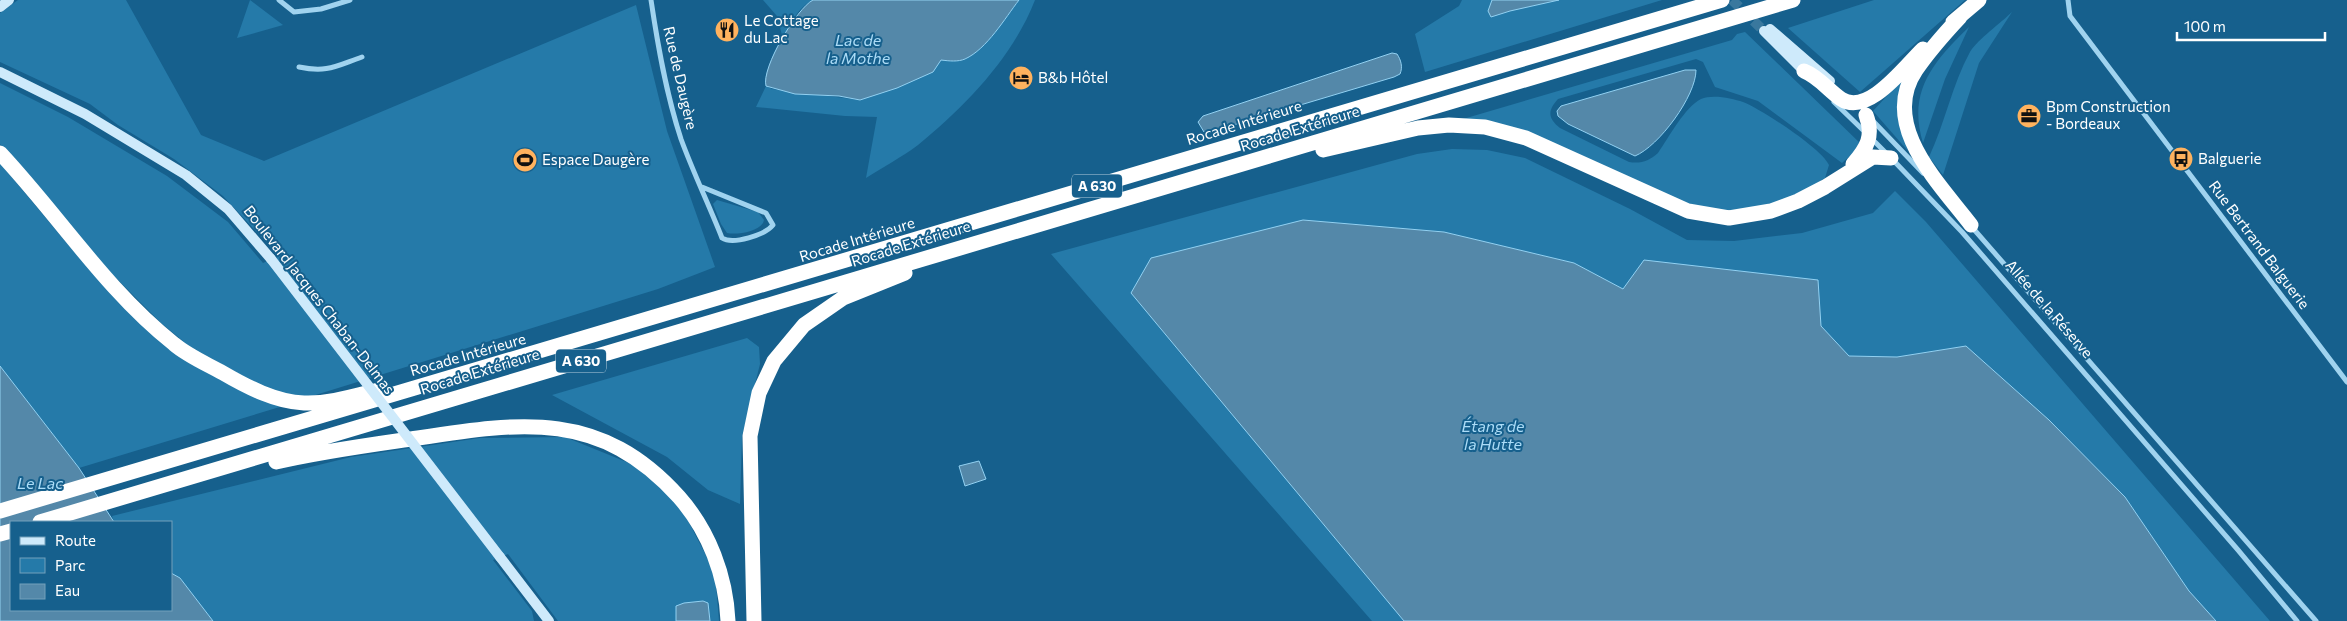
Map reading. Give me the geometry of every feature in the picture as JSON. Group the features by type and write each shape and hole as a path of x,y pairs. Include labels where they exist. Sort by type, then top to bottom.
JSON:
{"highway":[{"path":"1687,10 1698,0"},
{"name":"Rocade Intérieure","path":"0,511 1722,0"},
{"name":"Rocade Extérieure","path":"43,521 160,488 1001,235 1793,0"},
{"path":"1804,71 1813,75 1841,98 1855,104 1874,97 1941,32 1979,0"},
{"path":"1960,16 1915,71 1905,100 1905,115 1908,132 1919,156 1971,225"},
{"path":"1845,173 1866,150 1870,136 1866,115"},
{"path":"1169,186 1418,128 1449,125 1485,127 1526,138 1688,211 1728,218 1771,211 1798,201 1825,187 1872,157 1891,158"},
{"path":"0,153 73,241 118,291 154,327 176,346 237,381 277,398 302,403 324,403 506,362"},
{"path":"754,621 750,436 759,393 774,361 804,325 836,302 1001,235"},
{"path":"160,488 320,452 470,430 540,426 574,431 614,446 641,461 665,482 684,503 698,523 714,553 725,592 728,621"}],"main road":[{"name":"Allée de la Réserve","path":"1804,71 1767,30 1866,115"},
{"name":"Boulevard Jacques Chaban-Delmas","path":"0,72 85,114 186,175 228,209 271,259 549,621"}],"street":[{"path":"279,0 294,12 321,9 350,0"},
{"name":"Rue de Daugère","path":"651,0 660,58 682,140 722,238 726,241 762,234 773,225 766,212 702,187"},
{"name":"Rue Bertrand Balguerie","path":"2068,0 2070,16 2347,382"},
{"path":"299,67 317,71 327,70 362,57"},
{"name":"Allée de la Réserve","path":"1804,71 1870,136 1975,247 2219,527 2298,621"},
{"name":"Allée de la Réserve","path":"1866,115 1971,225 2316,621"}],"green space":[{"path":"18,0 126,0 201,135 264,161 636,5 667,131 715,267 658,289 309,397 280,393 257,384 189,346 161,323 108,270 0,144 0,83 68,117 167,176 228,222 263,263 279,256 223,196 174,159 118,125 90,104 0,62 0,13"},
{"path":"250,0 283,25 237,38"},
{"path":"763,0 813,0 799,11 783,39 777,16"},
{"path":"1019,0 1035,0 1026,21 1014,41 986,80 953,114 918,145 866,178 877,117 845,116 756,107 766,86 772,89 860,100 941,60 957,61 966,59 987,40"},
{"path":"1462,0 1662,0 1425,72 1415,34 1459,6"},
{"path":"1874,0 1965,0 1860,92 1788,28"},
{"path":"2012,12 1979,63 1943,175 1929,157 1964,65 1970,52 1978,42"},
{"path":"1969,27 1945,79 1923,143 1919,124 1921,92 1935,65"},
{"path":"1745,32 1862,145 1842,163 1758,101 1715,87 1703,62 1696,59 1558,99 1552,107 1550,114 1553,121 1560,128 1629,162 1637,163 1648,160 1658,153 1683,115 1701,99 1716,97 1743,102 1803,139 1829,165 1825,178 1798,194 1769,206 1750,211 1710,212 1463,119 1732,40 1737,34"},
{"path":"1907,74 1901,125 1908,151 1873,111"},
{"path":"1452,149 1487,150 1525,158 1630,209 1687,240 1734,241 1802,233 1873,213 1895,191 1926,222 2270,621 2216,621 2189,591 2125,497 2049,420 1966,346 1897,357 1849,356 1821,326 1623,289 1574,263 1444,232 1303,220 1131,293 1404,621 1372,621 1051,254 1417,154"},
{"path":"0,163 65,241 119,300 283,406 79,468 0,366"},
{"path":"717,200 758,212 764,220 763,223 756,229 746,232 727,233 713,204"},
{"path":"747,338 759,347 760,364 742,436 740,504 708,490 667,457 552,395"},
{"path":"565,437 634,465 680,505 715,573 719,621 558,621 508,554 493,560 532,611 534,621 213,621 180,578 172,574 172,521 114,521 112,516 351,457 480,438"}],"water":[{"name":"Lac de la Mothe","path":"813,0 1019,0 988,41 973,54 959,61 941,60 933,72 897,88 860,100 839,96 795,94 766,86 766,77 774,53 798,14"},
{"path":"1492,0 1559,0 1491,17 1488,11"},
{"path":"1392,53 1397,54 1401,66 1400,74 1394,77 1210,132 1204,132 1198,122 1203,116"},
{"path":"1685,70 1696,70 1690,93 1683,106 1655,142 1635,156 1568,124 1558,116 1557,111 1561,106"},
{"name":"Étang de la Hutte","path":"1303,220 1444,232 1574,263 1623,289 1644,260 1818,280 1821,326 1849,356 1897,357 1966,346 2049,420 2125,497 2189,591 2216,621 1404,621 1131,293 1151,258"},
{"name":"Le Lac","path":"0,366 79,468 113,521 10,521 10,611 172,611 172,574 180,578 213,621 0,621"},
{"path":"979,461 986,479 965,486 959,466"},
{"path":"703,601 708,603 710,621 676,621 676,606"}],"tunnel":[{"path":"1732,0 1764,31"}],"place":[{"name":"Le Cottage du Lac","path":"727,30"},
{"name":"B&b Hôtel","path":"1021,78"},
{"name":"Bpm Construction - Bordeaux","path":"2029,116"},
{"name":"Balguerie","path":"2181,159"},
{"name":"Espace Daugère","path":"525,160"}]}
